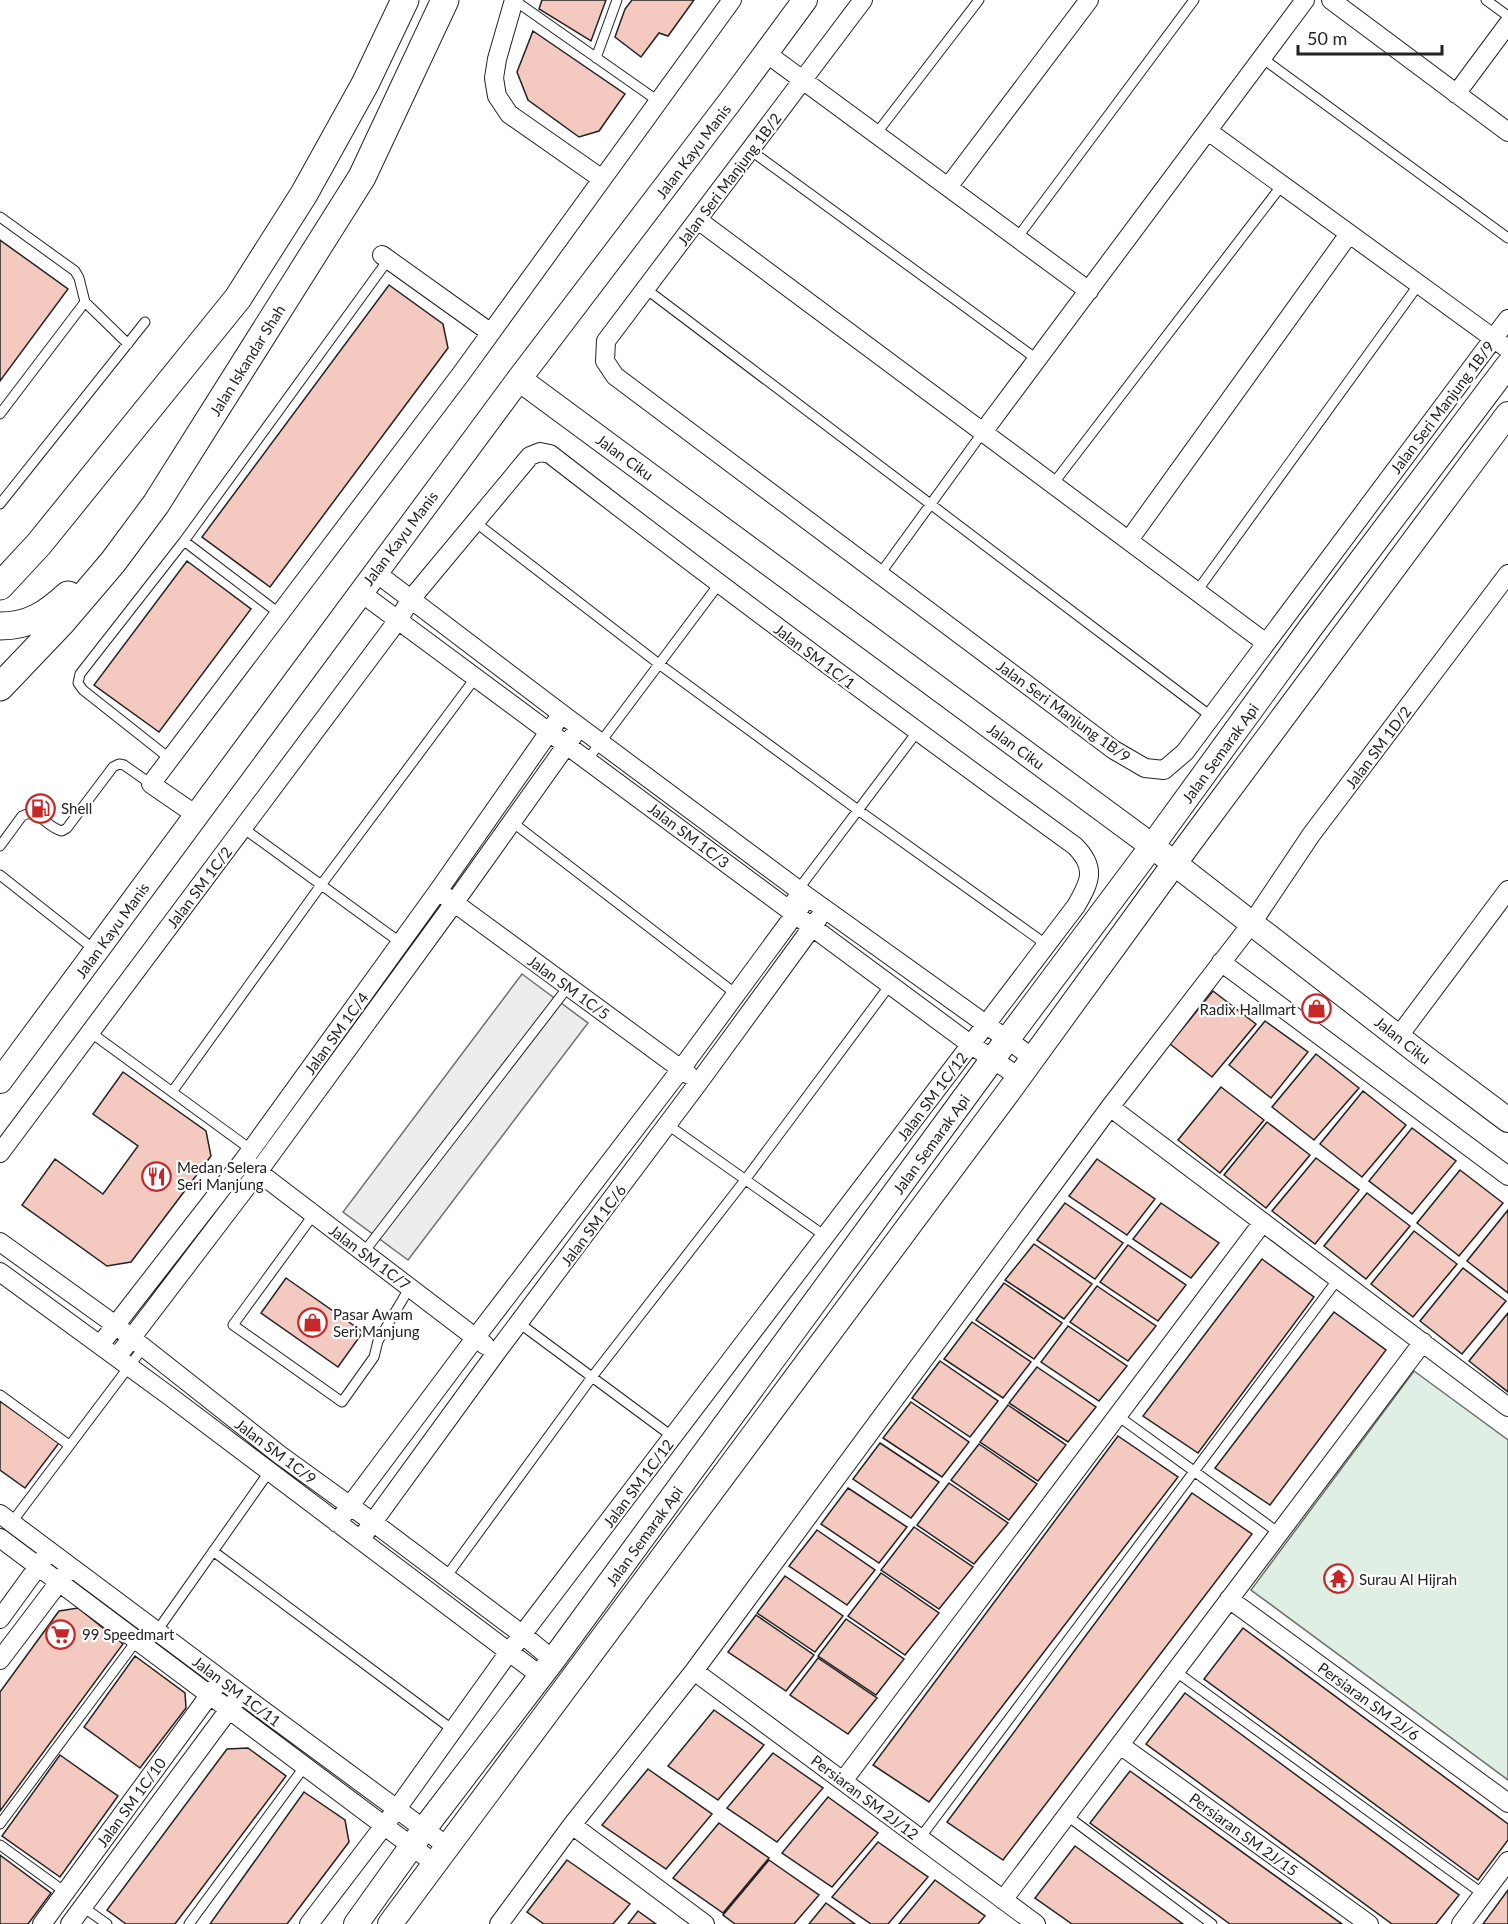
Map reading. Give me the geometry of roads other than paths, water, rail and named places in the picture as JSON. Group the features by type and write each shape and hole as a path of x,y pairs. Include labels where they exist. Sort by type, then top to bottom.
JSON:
{"main road":[{"path":"0,586 39,544 238,298 304,194 365,84 405,0"},
{"name":"Jalan Iskandar Shah","path":"0,687 98,580 156,504 362,177 445,0"},
{"path":"0,626 41,618 54,608 79,586 156,504"}],"street":[{"path":"514,0 497,59 494,78 497,96 509,114 602,179"},
{"path":"196,815 151,784 491,333 732,0"},
{"name":"Jalan Kayu Manis","path":"0,1080 360,592 805,0"},
{"name":"Jalan Seri Manjung 1B/2","path":"604,361 606,341 863,0"},
{"path":"948,187 1089,0"},
{"path":"984,432 1305,0"},
{"path":"1331,0 1508,132"},
{"path":"1456,94 1508,24"},
{"path":"766,53 1089,291"},
{"path":"1208,131 1501,344"},
{"path":"698,220 1266,643"},
{"path":"1129,540 1349,234"},
{"path":"385,257 491,333"},
{"name":"Jalan Seri Manjung 1B/9","path":"604,361 615,376 1114,750 1145,768 1164,770 1185,752 1266,643 1501,344 1508,319"},
{"name":"Jalan Semarak Api","path":"356,1924 547,1668 1311,627 1508,365"},
{"name":"Jalan Ciku","path":"519,379 1152,846 1508,1120"},
{"name":"Jalan Semarak Api","path":"390,1924 1508,414"},
{"name":"Jalan SM 1C/1","path":"398,620 411,599 530,456 540,452 550,454 718,584 1075,846 1085,856 1089,871 1088,885 1076,906 985,1025"},
{"path":"0,565 39,544"},
{"name":"Jalan SM 1C/3","path":"375,572 580,728 803,893 985,1025 1008,1039 1026,1068"},
{"name":"Jalan SM 1D/2","path":"499,1924 572,1825 694,1671 1110,1107 1252,923 1311,835 1508,574"},
{"name":"Jalan SM 1C/3","path":"360,592 992,1060 1026,1068"},
{"name":"Jalan SM 1C/2","path":"0,1153 398,620"},
{"name":"Jalan SM 1C/4","path":"100,1345 247,1155 401,943 562,714"},
{"name":"Jalan SM 1C/4","path":"123,1362 262,1166 580,728"},
{"path":"1398,1037 1508,890"},
{"name":"Jalan SM 1C/5","path":"438,891 699,1082"},
{"name":"Jalan SM 1C/6","path":"337,1523 681,1069 736,994 803,893"},
{"name":"Jalan SM 1C/6","path":"360,1540 825,909"},
{"path":"1221,962 1508,1176"},
{"name":"Jalan SM 1C/12","path":"309,1924 396,1809 509,1652 985,1025"},
{"path":"1110,1107 1508,1407"},
{"name":"Jalan SM 1C/7","path":"247,1155 314,1214 496,1353"},
{"path":"843,1781 1263,1222"},
{"name":"Jalan SM 1C/9","path":"0,1242 114,1324 280,1455 523,1635 547,1668"},
{"name":"Jalan SM 1C/9","path":"0,1272 509,1652 547,1668"},
{"path":"1003,1900 1423,1342"},
{"name":"Jalan SM 1C/11","path":"6,1518 157,1631 215,1687"},
{"name":"Jalan SM 1C/11","path":"0,1538 137,1640 215,1687 396,1809 418,1838"},
{"path":"0,1618 50,1551"},
{"path":"0,1660 70,1567"},
{"name":"Persiaran SM 2J/6","path":"1229,1599 1508,1803"},
{"name":"Persiaran SM 2J/12","path":"694,1671 1036,1924"},
{"name":"Jalan SM 1C/10","path":"42,1924 215,1687"},
{"name":"Jalan SM 1C/11","path":"235,1701 305,1766 383,1825 418,1838 441,1855"},
{"name":"Jalan SM 1C/10","path":"70,1924 235,1701"},
{"name":"Persiaran SM 2J/15","path":"1120,1745 1369,1924"},
{"path":"572,1825 705,1924"},
{"path":"1461,1924 1508,1861"}],"lane":[{"path":"514,0 658,101"},
{"path":"596,58 617,0"},
{"path":"876,134 979,0"},
{"path":"1017,238 1194,0"},
{"path":"1486,0 1508,16"},
{"path":"1262,58 1508,238"},
{"path":"750,150 1038,360"},
{"path":"1053,484 1282,185"},
{"path":"0,217 75,271 85,302 128,344"},
{"path":"169,758 83,690 78,683 80,674 184,541 385,257"},
{"path":"1197,591 1419,284"},
{"path":"646,289 1212,717"},
{"path":"0,414 85,302"},
{"path":"0,504 146,322"},
{"path":"880,574 984,432"},
{"path":"475,522 659,664 1047,945"},
{"path":"184,541 280,614"},
{"path":"588,759 718,584"},
{"path":"172,1092 321,885 476,677"},
{"path":"803,893 858,810 917,732"},
{"path":"0,846 22,816 27,813 33,813 57,830 62,831 67,828 118,764 124,765 151,784"},
{"path":"512,822 736,994"},
{"path":"243,828 401,943"},
{"path":"0,875 96,951"},
{"path":"446,1576 592,1377 745,1180 890,985"},
{"path":"364,1252 568,987"},
{"path":"90,1032 172,1092 247,1155"},
{"path":"668,1125 825,1236"},
{"path":"314,1214 232,1325 342,1402 374,1357 378,1341 410,1287"},
{"path":"920,1838 1338,1279"},
{"path":"519,1323 673,1437"},
{"path":"6,1518 69,1445 123,1362"},
{"path":"0,1395 69,1445"},
{"path":"1118,1416 1279,1533"},
{"path":"157,1631 269,1472"},
{"path":"213,1551 453,1730"},
{"path":"0,1824 137,1640"},
{"path":"1175,1671 1483,1894"},
{"path":"189,1924 305,1766"},
{"path":"1066,1815 1212,1924"},
{"path":"0,1845 65,1892"},
{"path":"83,1906 107,1924"}],"place":[{"name":"Shell","path":"40,808"},
{"name":"Radix Hallmart","path":"1317,1009"},
{"name":"Medan Selera Seri Manjung","path":"156,1176"},
{"name":"Pasar Awam Seri Manjung","path":"312,1323"},
{"name":"Surau Al Hijrah","path":"1338,1579"},
{"name":"99 Speedmart","path":"61,1634"}]}
